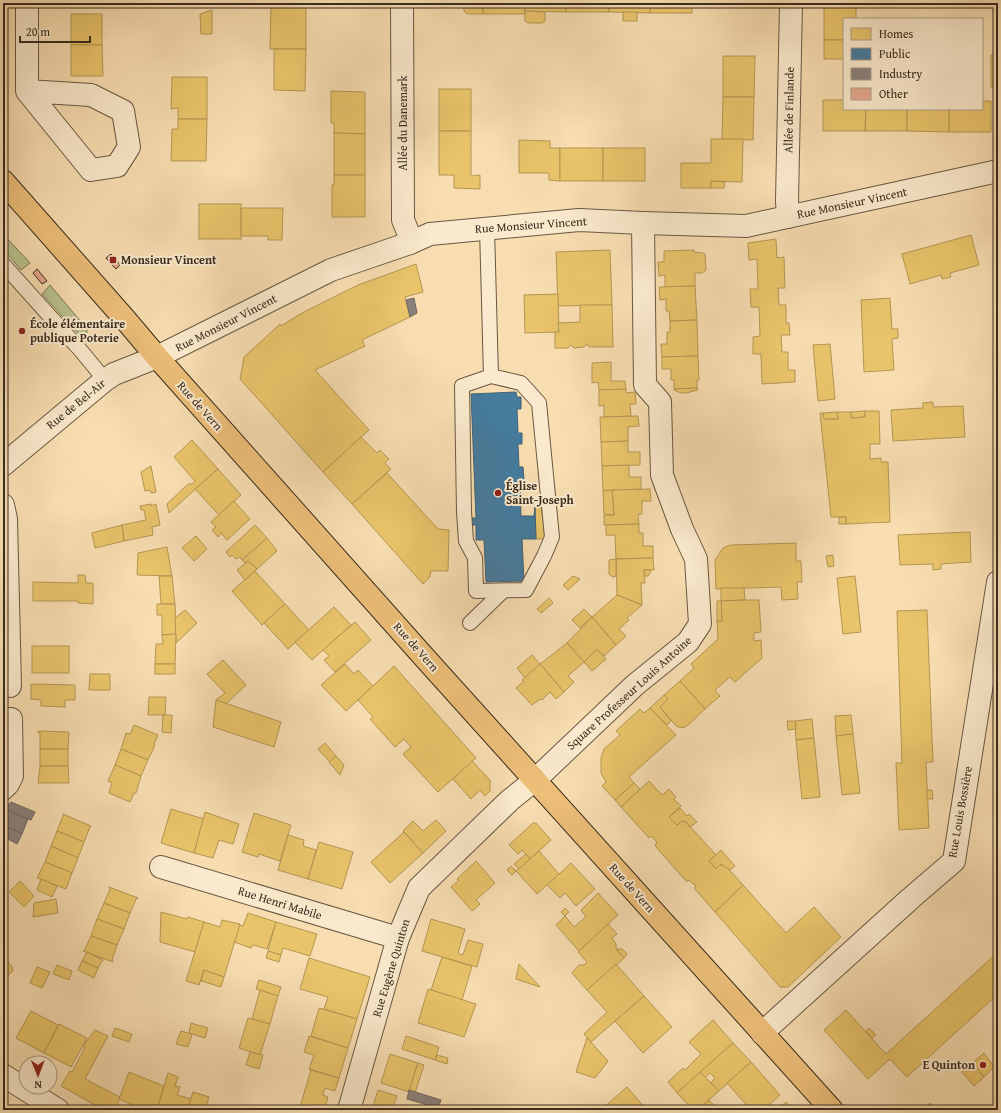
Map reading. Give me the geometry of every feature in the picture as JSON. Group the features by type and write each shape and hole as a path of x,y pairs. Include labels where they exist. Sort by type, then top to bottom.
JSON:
{"main road":[{"name":"Rue de Vern","path":"3,182 157,357 832,1110"}],"street":[{"path":"27,3 27,91 91,170 116,166 130,147 123,111 91,95 27,91"},
{"name":"Allée du Danemark","path":"402,3 403,220 408,232 410,243"},
{"name":"Allée de Finlande","path":"788,217 787,201 792,3"},
{"name":"Rue Monsieur Vincent","path":"157,357 331,270 410,243 430,234 579,220 746,226 998,171"},
{"name":"Square Professeur Louis Antoine","path":"535,780 635,685 688,642 700,624 696,559 682,529 662,475 660,402 645,385 643,223"},
{"name":"Rue de Bel-Air","path":"3,465 105,380 114,374 157,357"},
{"path":"3,505 6,518 10,686"},
{"name":"Rue Louis Bossière","path":"762,1033 954,861 998,582"},
{"path":"3,789 8,784 12,776 11,719"},
{"name":"Rue Eugène Quinton","path":"349,1110 398,938 419,888 510,800 535,780"},
{"name":"Rue Henri Mabile","path":"161,867 398,938"},
{"path":"3,1075 58,1110"}],"lane":[{"path":"487,228 491,376"},
{"path":"3,264 82,352 105,380"},
{"path":"491,376 522,383 539,402 552,537 526,590 476,591 475,558 466,541 464,512 462,386 491,376"},
{"path":"470,623 503,591"}],"green space":[{"path":"3,234 30,263 21,270 3,249"},
{"path":"50,285 87,329 86,342 42,294"}],"building: Homes":[{"path":"328,3 359,3 359,7 327,7"},
{"path":"464,3 483,3 483,14 467,14 464,11"},
{"path":"483,3 525,3 525,14 483,14"},
{"path":"525,3 566,3 566,12 525,11"},
{"path":"566,3 609,3 609,12 566,12"},
{"path":"609,3 650,3 650,13 609,12"},
{"path":"650,3 692,3 692,13 650,13"},
{"path":"824,3 856,3 856,18 843,18 843,40 824,40"},
{"path":"271,6 306,7 306,49 270,49"},
{"path":"212,10 212,34 201,34 200,14"},
{"path":"525,11 545,12 545,21 542,23 528,23 525,21"},
{"path":"623,12 637,12 637,21 623,21"},
{"path":"71,14 102,14 102,45 71,45"},
{"path":"824,40 843,40 843,59 824,59"},
{"path":"71,45 102,45 103,76 71,76"},
{"path":"274,49 306,49 305,91 274,90"},
{"path":"991,55 998,55 998,87 991,87"},
{"path":"723,56 755,56 754,97 723,97"},
{"path":"172,77 207,77 207,119 178,119 178,108 171,109"},
{"path":"439,89 471,89 471,131 439,131"},
{"path":"331,91 365,92 365,134 334,133 334,123 331,123"},
{"path":"723,97 754,97 753,140 722,139"},
{"path":"823,100 843,100 843,110 866,110 865,131 823,131"},
{"path":"983,101 991,101 991,132 949,132 949,110 983,110"},
{"path":"866,110 907,110 907,131 865,131"},
{"path":"907,110 949,110 949,132 907,131"},
{"path":"178,119 207,119 206,161 171,161 172,129 178,129"},
{"path":"439,131 471,131 471,176 480,175 480,189 454,188 454,175 439,175"},
{"path":"334,133 365,134 365,175 334,175"},
{"path":"711,139 743,139 742,182 711,181 711,188 681,188 681,163 711,163"},
{"path":"519,140 550,141 550,148 560,148 560,181 549,180 549,173 519,173"},
{"path":"560,148 603,148 603,181 560,181"},
{"path":"603,148 645,148 645,181 603,181"},
{"path":"334,175 365,175 365,217 332,217 332,185 334,185"},
{"path":"711,181 725,182 724,188 711,188"},
{"path":"199,204 241,204 241,239 199,239"},
{"path":"241,208 283,208 282,240 268,240 268,236 241,236"},
{"path":"971,235 979,265 950,273 951,277 942,279 941,275 910,284 902,254"},
{"path":"776,239 777,258 784,257 785,288 778,288 779,305 786,305 786,323 789,323 790,335 781,335 782,352 788,352 788,370 795,370 795,382 762,384 761,354 753,354 753,337 760,336 759,307 751,307 750,289 758,289 757,259 749,260 748,243"},
{"path":"610,250 612,305 558,306 556,252"},
{"path":"694,250 694,252 705,254 706,270 702,273 695,273 695,286 665,287 665,275 659,276 658,262 664,262 664,251"},
{"path":"416,264 423,292 405,297 410,317 362,340 365,346 315,370 369,430 323,472 240,379 244,357 280,324 281,326 302,313 358,285"},
{"path":"695,286 697,320 670,321 669,311 666,311 666,299 660,300 659,287"},
{"path":"558,294 559,332 525,333 524,295"},
{"path":"890,298 892,329 898,329 898,338 892,339 894,370 864,372 861,300"},
{"path":"580,305 612,305 613,347 589,347 587,344 584,347 574,348 571,345 568,348 555,348 555,332 559,332 558,323 580,322"},
{"path":"697,320 698,356 662,357 661,344 667,344 667,332 670,332 670,321"},
{"path":"830,344 835,399 818,401 813,345"},
{"path":"698,356 699,380 697,380 697,388 674,389 674,380 671,380 671,369 662,369 662,357"},
{"path":"611,362 611,381 625,381 626,389 599,390 598,382 592,383 592,363"},
{"path":"697,388 698,390 686,393 681,393 674,390 674,389"},
{"path":"626,389 626,393 635,392 636,404 630,404 631,416 604,417 604,405 599,406 599,390"},
{"path":"933,402 933,407 963,406 965,437 893,441 891,410 923,408 923,403"},
{"path":"865,411 865,417 851,418 851,412"},
{"path":"865,411 879,411 880,444 870,444 870,459 881,458 881,462 888,462 890,522 846,524 846,517 831,517 820,413 823,413 824,419 838,419 837,412 851,412 851,418 865,417"},
{"path":"837,412 838,419 824,419 823,413"},
{"path":"638,416 639,426 628,427 628,441 601,442 600,417"},
{"path":"361,437 377,453 380,450 389,459 385,463 391,469 352,504 323,472"},
{"path":"192,440 218,469 169,513 167,504 188,484 192,484 195,481 174,457"},
{"path":"628,441 628,452 640,452 640,465 602,466 601,442"},
{"path":"629,465 629,477 641,477 641,489 603,491 602,466"},
{"path":"151,466 156,492 151,493 150,490 145,491 141,472"},
{"path":"218,469 241,495 219,515 195,489"},
{"path":"387,473 438,529 449,530 448,571 431,571 430,577 423,584 352,504"},
{"path":"650,489 651,501 642,501 642,514 638,514 639,524 604,525 604,515 614,515 612,490"},
{"path":"612,490 614,515 604,514 603,491"},
{"path":"234,501 250,519 227,540 221,533 218,537 212,530 216,527 211,522"},
{"path":"151,504 151,506 156,504 160,525 152,527 153,535 124,541 122,525 146,520 144,510 141,510 140,506"},
{"path":"541,506 542,515 544,515 545,539 536,539 535,507"},
{"path":"839,517 846,517 846,524 839,524"},
{"path":"639,524 639,533 643,533 643,546 653,546 653,558 616,559 615,535 606,535 606,525"},
{"path":"122,525 124,541 95,548 92,533"},
{"path":"255,525 267,538 242,560 240,557 236,559 232,555 230,557 226,552"},
{"path":"970,532 971,562 941,564 941,569 933,570 933,564 900,565 898,535"},
{"path":"196,536 207,549 194,561 182,548"},
{"path":"267,538 277,551 257,569 248,561 245,563 242,560"},
{"path":"796,543 796,561 801,561 802,582 797,582 798,599 782,600 781,587 716,589 715,560 723,548 730,545"},
{"path":"167,547 172,576 137,575 138,553"},
{"path":"833,555 834,566 828,567 826,556"},
{"path":"653,558 654,570 644,570 645,583 641,583 642,605 617,595 616,559"},
{"path":"616,559 616,576 613,577 609,574 609,560"},
{"path":"248,561 257,569 245,580 237,570"},
{"path":"644,570 651,570 648,576 645,576"},
{"path":"255,571 285,604 262,625 232,591"},
{"path":"78,575 85,575 86,583 93,583 93,604 78,603 78,601 33,601 33,582 78,583"},
{"path":"159,576 172,576 175,604 161,604"},
{"path":"573,576 580,579 568,590 563,585"},
{"path":"855,576 861,632 843,634 837,578"},
{"path":"721,588 744,588 745,600 721,601"},
{"path":"617,595 642,605 627,618 629,620 619,629 626,636 616,645 592,617"},
{"path":"549,598 553,603 541,613 537,609"},
{"path":"759,600 761,632 754,633 754,641 761,640 762,658 735,682 730,677 715,690 720,696 705,709 680,681 694,668 691,664 718,639 717,621 722,621 721,601"},
{"path":"717,601 721,601 722,621 717,621"},
{"path":"157,604 175,604 176,634 162,635 162,615 157,615"},
{"path":"285,604 309,630 288,649 264,623"},
{"path":"334,607 351,625 312,660 295,642"},
{"path":"584,609 592,617 580,628 572,620"},
{"path":"185,610 197,623 176,643 175,618"},
{"path":"927,610 933,762 926,762 929,828 899,830 896,763 902,763 897,611"},
{"path":"592,617 616,645 604,656 597,649 584,662 567,643"},
{"path":"355,622 371,640 335,672 324,660 329,656 323,650"},
{"path":"176,634 175,664 155,664 156,644 163,644 162,635"},
{"path":"567,643 584,662 568,676 574,682 564,692 540,664"},
{"path":"32,646 69,646 69,673 32,673"},
{"path":"597,649 606,659 592,671 584,662"},
{"path":"532,655 540,664 525,678 517,668"},
{"path":"223,660 246,685 226,704 216,700 225,693 207,674"},
{"path":"155,664 175,664 175,674 155,674"},
{"path":"345,664 354,674 358,670 373,686 346,711 321,685"},
{"path":"540,664 564,692 556,699 550,692 542,700 540,699 532,705 516,688 524,681 522,680"},
{"path":"394,666 476,758 438,792 403,754 411,747 404,739 395,747 370,719 373,717 358,700"},
{"path":"90,674 110,674 110,690 89,690"},
{"path":"680,681 705,709 687,726 682,728 676,726 660,707 668,699 664,695"},
{"path":"31,684 75,685 75,700 65,700 65,707 41,706 41,700 31,699"},
{"path":"664,695 668,699 660,707 671,721 667,725 650,708"},
{"path":"149,697 166,697 165,715 148,715"},
{"path":"216,700 281,722 274,747 213,727"},
{"path":"650,708 676,735 629,777 634,783 615,800 602,786 606,782 601,773 601,758 604,749 620,735 616,731 640,709 644,713"},
{"path":"163,715 172,715 171,733 162,732"},
{"path":"851,715 853,734 836,736 835,716"},
{"path":"812,719 814,738 796,740 795,721"},
{"path":"787,721 795,721 796,729 788,730"},
{"path":"134,725 158,735 148,760 121,749 126,733 130,734"},
{"path":"38,731 69,732 68,749 40,749 40,733 38,733"},
{"path":"853,734 860,793 842,795 836,736"},
{"path":"814,738 820,797 802,799 796,740"},
{"path":"325,743 336,756 330,762 318,749"},
{"path":"40,749 68,749 68,766 40,766"},
{"path":"121,749 148,760 141,776 115,765"},
{"path":"336,756 344,765 340,775 329,762"},
{"path":"472,761 490,780 490,791 485,796 480,790 471,799 453,779"},
{"path":"115,765 141,776 136,793 134,793 130,802 109,793 112,783 108,781"},
{"path":"40,766 68,766 69,783 38,783"},
{"path":"649,781 662,795 669,789 676,797 674,799 681,806 669,817 677,825 682,821 686,822 716,855 709,861 716,869 720,865 725,865 743,885 715,912 694,888 696,886 689,880 687,882 656,847 655,845 657,842 651,836 649,838 621,807"},
{"path":"634,783 640,789 621,807 615,800"},
{"path":"927,790 932,790 933,799 927,799"},
{"path":"680,808 687,816 689,814 697,822 690,827 686,822 682,821 677,825 669,817"},
{"path":"171,809 204,819 194,853 161,843"},
{"path":"205,812 239,824 233,844 219,840 213,858 194,853"},
{"path":"254,813 291,825 280,861 259,854 258,857 242,852"},
{"path":"63,814 91,826 84,842 57,831"},
{"path":"436,820 446,831 423,853 403,831 413,821 423,831"},
{"path":"533,823 536,823 551,840 530,859 522,850 518,854 509,845"},
{"path":"57,831 84,842 78,858 51,846"},
{"path":"404,832 423,853 390,883 371,862"},
{"path":"288,835 304,840 303,846 316,850 308,879 278,870"},
{"path":"319,842 353,852 342,889 308,879"},
{"path":"51,846 78,858 72,873 45,862"},
{"path":"721,850 735,866 730,870 723,865 720,865 716,869 709,861"},
{"path":"539,851 559,874 537,894 516,871"},
{"path":"526,854 530,859 519,869 514,864"},
{"path":"476,861 495,883 476,900 480,904 472,911 451,887 459,880 457,879"},
{"path":"45,862 72,873 66,889 37,878"},
{"path":"571,863 595,889 576,906 565,893 560,898 547,885"},
{"path":"511,866 516,871 512,875 507,870"},
{"path":"3,867 8,872 3,877"},
{"path":"41,879 57,886 52,897 37,890"},
{"path":"20,881 34,896 24,907 9,892"},
{"path":"743,885 786,933 814,907 841,937 788,987 780,987 715,912"},
{"path":"109,887 138,898 136,899 130,913 104,903 110,889"},
{"path":"598,893 618,915 579,951 556,925 565,916 574,927 586,917 581,910"},
{"path":"56,899 58,913 33,917 34,903"},
{"path":"104,903 130,913 124,929 97,919"},
{"path":"565,908 569,912 565,916 561,912"},
{"path":"161,912 187,919 188,917 204,922 195,952 160,942"},
{"path":"248,913 276,922 267,949 253,945 251,948 234,942 239,925 243,926"},
{"path":"97,919 124,929 117,945 91,936"},
{"path":"431,919 465,929 458,953 463,955 468,940 483,944 477,967 422,951"},
{"path":"222,920 240,924 224,977 204,970 199,985 186,981 204,922 220,927"},
{"path":"276,922 317,934 310,956 283,948 281,955 268,951"},
{"path":"608,924 617,934 612,938 616,944 616,949 624,958 587,990 572,973 579,965 584,965 587,962 578,952"},
{"path":"91,936 117,945 112,960 113,962 83,951"},
{"path":"616,949 622,949 627,954 624,958"},
{"path":"268,951 281,955 279,962 266,958"},
{"path":"87,952 103,960 98,968 82,961"},
{"path":"998,952 998,994 907,1077 890,1059 868,1079 824,1030 846,1010 886,1054"},
{"path":"3,957 12,966 13,971 5,978 3,978"},
{"path":"442,957 472,966 462,1000 431,990"},
{"path":"309,958 370,977 357,1019 324,1009 328,997 300,989"},
{"path":"82,961 98,968 94,978 78,970"},
{"path":"519,964 540,987 516,979"},
{"path":"616,964 644,996 591,1042 584,1034 607,1012 587,990"},
{"path":"57,965 72,971 69,980 53,974"},
{"path":"37,967 50,972 42,988 30,983"},
{"path":"204,970 224,977 221,987 201,981"},
{"path":"259,980 281,987 278,996 256,989"},
{"path":"428,989 476,1004 464,1037 418,1023"},
{"path":"260,990 278,996 270,1024 252,1019"},
{"path":"644,996 672,1027 643,1053 615,1021"},
{"path":"319,1008 357,1019 348,1048 311,1036"},
{"path":"31,1011 58,1025 44,1053 16,1038"},
{"path":"248,1018 270,1024 260,1055 239,1048"},
{"path":"713,1020 733,1043 677,1093 668,1082 683,1068 685,1070 701,1054 689,1042"},
{"path":"191,1023 208,1028 205,1038 189,1033"},
{"path":"59,1024 87,1038 71,1067 58,1060 58,1055 48,1055 44,1053"},
{"path":"115,1028 132,1034 129,1042 112,1036"},
{"path":"869,1028 876,1035 872,1038 866,1031"},
{"path":"95,1030 108,1036 85,1079 120,1097 115,1110 104,1110 61,1086 70,1071 72,1072 85,1047 83,1046"},
{"path":"181,1031 192,1034 188,1047 176,1044"},
{"path":"309,1036 348,1048 339,1078 309,1069 314,1055 304,1052"},
{"path":"406,1036 439,1047 435,1060 402,1049"},
{"path":"587,1038 608,1061 595,1078 576,1072"},
{"path":"733,1043 751,1062 719,1091 711,1083 715,1078 710,1073 705,1078 700,1072"},
{"path":"250,1052 263,1055 259,1069 246,1065"},
{"name":"E Quinton","path":"984,1053 994,1067 984,1077 972,1063"},
{"path":"390,1054 418,1063 409,1092 381,1083"},
{"path":"437,1055 448,1058 447,1064 435,1060"},
{"path":"751,1062 780,1095 763,1110 751,1110 727,1083"},
{"path":"418,1063 424,1065 415,1093 409,1090"},
{"path":"972,1063 984,1077 974,1086 962,1072"},
{"path":"311,1070 339,1078 335,1091 325,1088 323,1095 328,1097 325,1107 330,1108 330,1110 299,1110"},
{"path":"129,1072 164,1086 157,1110 145,1110 119,1099"},
{"path":"700,1072 719,1091 697,1110 693,1110 677,1093"},
{"path":"168,1073 178,1077 175,1086 180,1087 177,1095 191,1099 187,1110 157,1110"},
{"path":"627,1087 645,1108 643,1110 601,1110"},
{"path":"378,1090 397,1096 392,1110 372,1110"},
{"path":"193,1092 209,1097 205,1110 187,1110"},
{"path":"709,1100 718,1110 697,1110"},
{"path":"786,1102 793,1110 777,1110"},
{"path":"930,1103 937,1110 922,1110"}],"building: Public":[{"name":"Église Saint-Joseph","path":"516,392 517,397 521,397 521,409 517,409 518,433 522,433 522,444 518,444 519,467 523,467 524,479 520,479 521,516 534,516 535,507 536,539 522,539 524,581 486,582 484,540 476,540 476,525 469,525 469,518 476,518 471,394"}],"building: Industry":[{"path":"414,298 417,313 410,317 406,300"},
{"path":"11,802 35,812 31,820 4,809"},
{"path":"4,809 28,819 22,834 3,825"},
{"path":"3,825 22,834 17,844 8,839 6,843 3,842"},
{"path":"409,1090 441,1100 438,1108 407,1099"}],"building: Other":[{"path":"111,254 120,265 116,269 106,258"},
{"path":"37,269 47,281 42,284 33,273"}],"place":[{"name":"Monsieur Vincent","path":"113,260"},
{"name":"École élémentaire publique Poterie","path":"22,331"},
{"name":"Église Saint-Joseph","path":"498,493"},
{"name":"E Quinton","path":"983,1065"}]}
